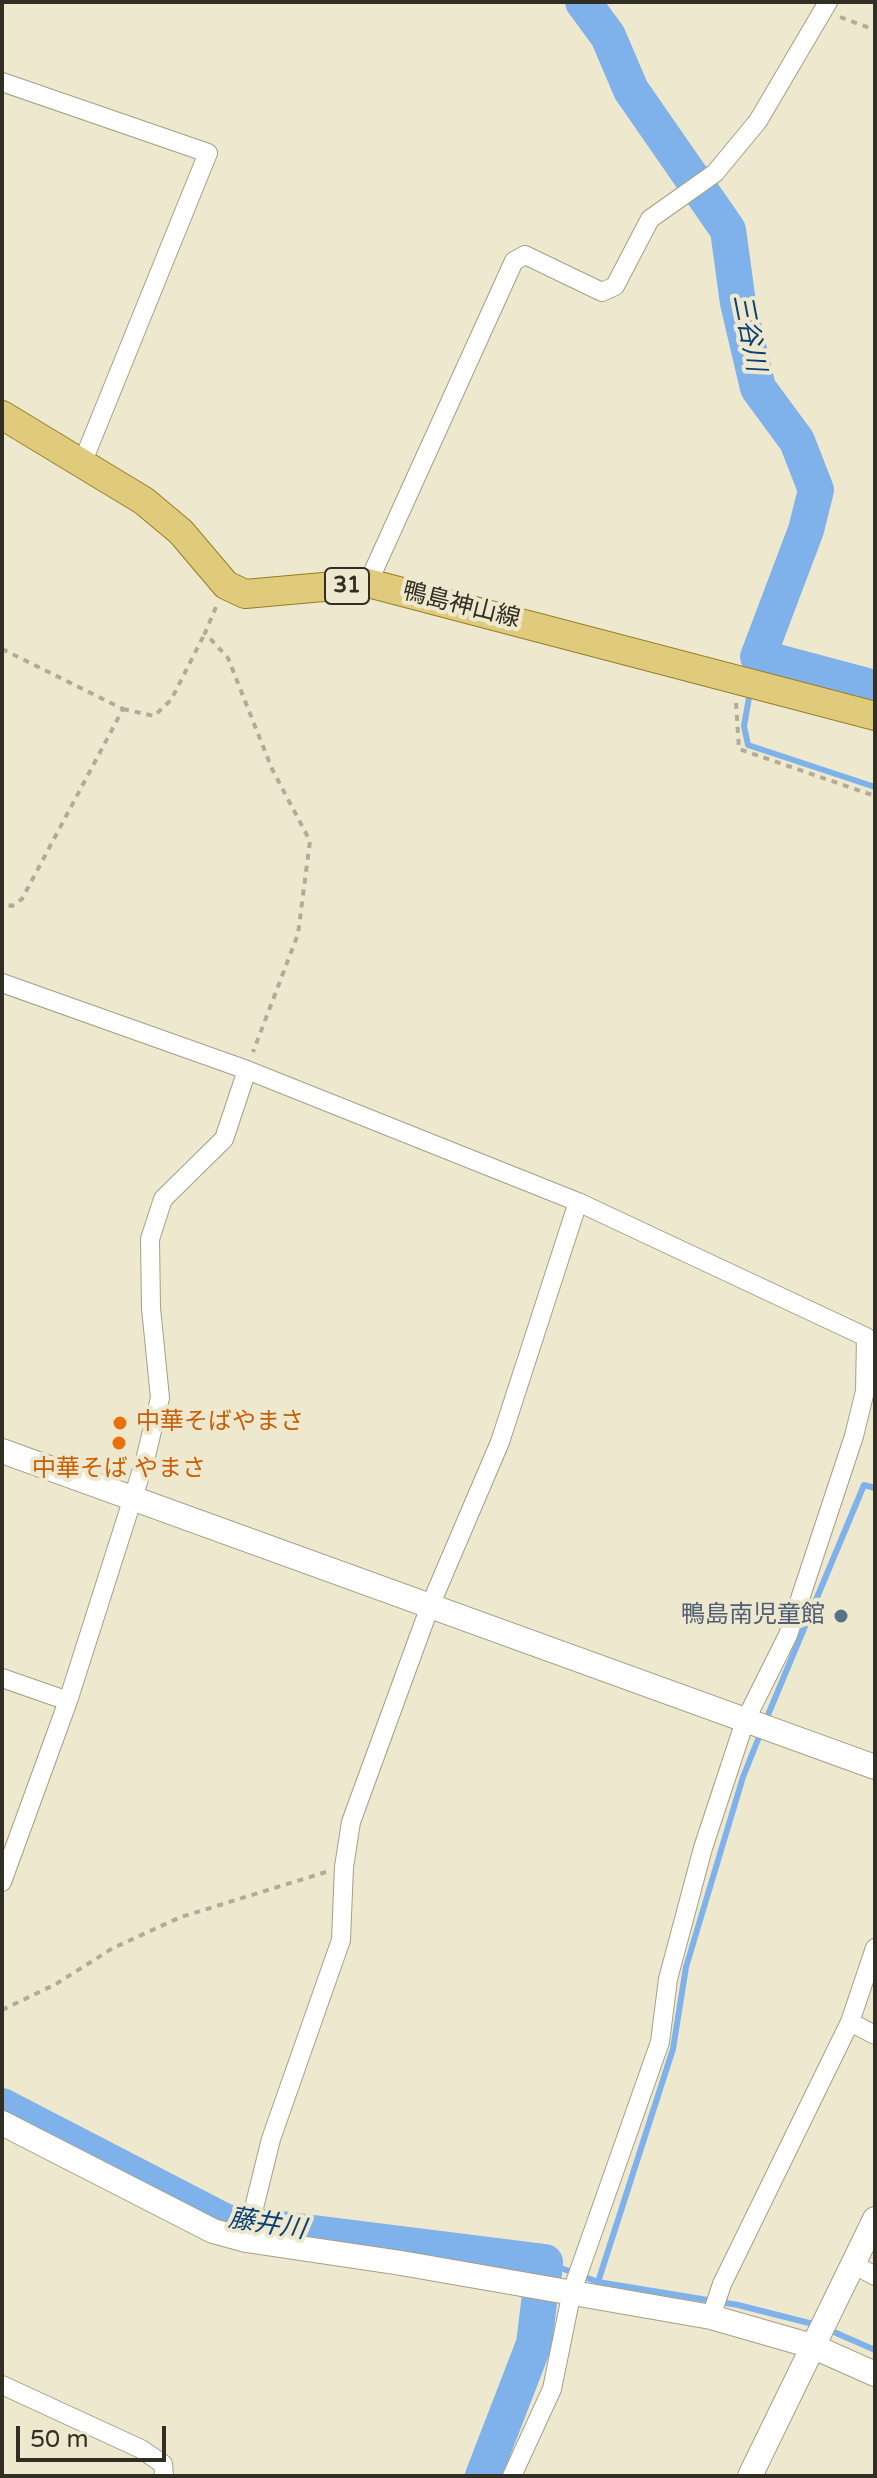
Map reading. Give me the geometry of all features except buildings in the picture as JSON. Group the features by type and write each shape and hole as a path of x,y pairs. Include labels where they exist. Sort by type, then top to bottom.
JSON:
{"main road":[{"path":"2,415 83,461 144,501 181,532 226,585"},
{"name":"鴨島神山線","path":"226,585 245,594 368,583 875,716"}],"street":[{"path":"368,583 514,261 525,255 602,292 615,286 650,219 715,173 758,121 825,6"},
{"path":"2,82 208,153 83,461"},
{"path":"2,983 247,1070 578,1202 866,1337 870,1392 761,1725 703,1848 668,1979 660,2042 572,2291 552,2389 512,2476"},
{"path":"2,1882 68,1701 133,1497 160,1398 151,1308 150,1239 163,1199 224,1139 247,1070"},
{"path":"248,2231 271,2139 341,1940 344,1867 351,1822 430,1606 500,1442 578,1202"},
{"path":"2,1451 875,1767"},
{"path":"2,1678 68,1701"},
{"path":"711,2317 722,2284 850,2022 875,1948"},
{"path":"850,2022 875,2035"},
{"path":"2,2123 213,2231 248,2231 711,2317 812,2346 875,2374"},
{"path":"750,2476 875,2219"},
{"path":"853,2264 875,2276"},
{"path":"2,2385 141,2449 163,2464 164,2476"}],"path":[{"path":"825,6 875,30"},
{"path":"2,649 123,709 154,716 171,700 226,585"},
{"path":"205,633 228,658 272,769 310,841 298,934 247,1070"},
{"path":"745,681 739,749 875,796"},
{"path":"2,903 12,906 22,899 123,709"},
{"path":"2,2010 56,1984 113,1948 181,1917 344,1867"}],"waterway":[{"name":"三谷川","path":"583,2 608,36 631,90 728,230 738,303 758,388 797,441 816,490 806,530 758,657 875,688"},
{"path":"754,677 758,657"},
{"path":"750,692 744,726 748,745 875,787"},
{"path":"765,1722 864,1485 875,1488"},
{"path":"598,2282 673,2049 686,1967 743,1777 761,1732"},
{"name":"藤井川","path":"2,2106 226,2222 545,2262 544,2274"},
{"path":"545,2262 598,2282 738,2305 817,2325"},
{"name":"藤井川","path":"483,2476 534,2344 540,2295"},
{"path":"827,2329 875,2350"}],"place":[{"name":"中華そばやまさ","path":"120,1423"},
{"name":"中華そば やまさ","path":"119,1443"},
{"name":"鴨島南児童館","path":"841,1616"}]}
